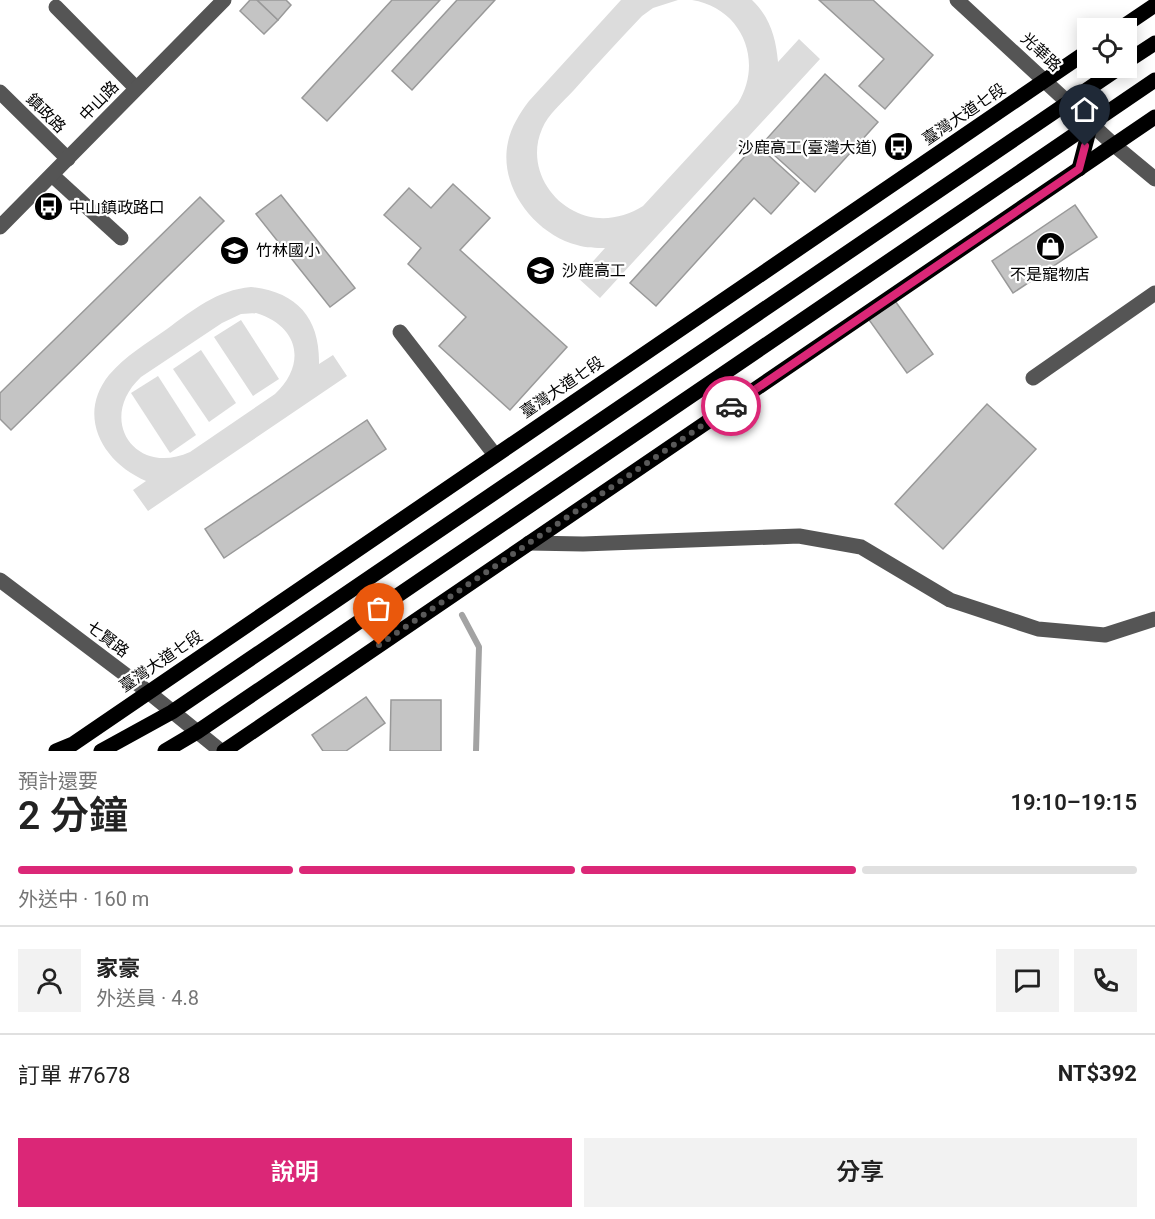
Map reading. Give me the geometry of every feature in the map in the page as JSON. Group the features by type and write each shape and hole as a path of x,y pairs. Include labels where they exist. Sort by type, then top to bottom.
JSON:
{"main road":[{"path":"1136,18 1155,5"},
{"path":"1137,55 1155,43"},
{"name":"臺灣大道七段","path":"56,751 73,744 1077,58"},
{"path":"101,751 172,712 1104,78"},
{"path":"165,751 197,732 1155,80"},
{"path":"222,751 1155,117"},
{"path":"1079,169 1091,123"}],"street":[{"name":"中山路","path":"0,227 224,0"},
{"name":"光華路","path":"957,0 1114,145 1155,179"},
{"path":"56,8 136,88"},
{"name":"鎮政路","path":"0,92 68,159"},
{"path":"52,175 121,238"},
{"path":"1033,378 1155,293"},
{"path":"400,332 495,455"},
{"path":"530,543 583,544 799,536 861,546 950,600 1038,629 1106,635 1155,619"},
{"name":"七賢路","path":"0,580 222,751"}],"shaded area":[{"path":"621,0 678,0 653,8 642,16 556,108 542,129 538,141 538,165 547,187 564,204 583,215 609,218 627,214 643,206 738,103 746,87 749,70 744,39 724,14 709,5 692,0 752,0 763,13 771,28 778,62 799,39 820,59 600,298 578,278 605,248 577,245 547,231 523,206 514,191 506,159 511,131 529,101"},
{"path":"251,287 267,290 293,301 303,310 315,333 319,364 333,355 347,376 148,511 133,490 146,481 117,463 99,437 95,422 95,406 99,391 115,368 137,350 206,302 239,289","holes":["256,313 282,327 294,347 292,371 275,394 190,452 170,458 153,457 138,450 128,440 122,426 122,410 128,393 141,377 222,323 241,314"]},
{"path":"241,320 279,379 253,396 214,337"},
{"path":"201,350 236,403 209,422 173,369"},
{"path":"158,376 196,435 170,453 131,393"}],"building":[{"path":"250,0 257,0 278,20 264,34 240,11"},
{"path":"257,0 286,0 291,5 278,20"},
{"path":"392,0 440,0 327,121 302,98"},
{"path":"457,0 495,0 412,90 392,71"},
{"path":"819,0 873,0 933,55 885,109 859,86 884,59"},
{"path":"825,74 878,122 815,192 762,144"},
{"path":"756,144 799,183 771,214 754,198 656,306 630,283"},
{"path":"453,184 490,218 460,250 567,347 510,410 439,346 466,317 408,264 421,248 384,215 409,188 431,208"},
{"path":"281,195 355,288 330,307 256,214"},
{"path":"200,197 224,221 11,430 0,419 0,393"},
{"path":"1075,205 1097,237 1013,293 992,261"},
{"path":"893,298 933,354 907,373 867,317"},
{"path":"987,404 1036,449 943,549 895,504"},
{"path":"367,420 386,449 224,558 205,529"},
{"path":"366,697 385,723 346,751 323,751 312,735"},
{"path":"391,700 441,700 441,751 390,751"}],"waterway":[{"path":"462,615 479,647 476,751"}],"way so far":[{"path":"379,645 731,406"}],"place":[{"name":"沙鹿高工(臺灣大道)","path":"898,147"},
{"name":"中山鎮政路口","path":"48,207"},
{"name":"不是寵物店","path":"1050,246"},
{"name":"竹林國小","path":"235,250"},
{"name":"沙鹿高工","path":"541,270"}],"route":[{"path":"731,406 1079,169 1085,146"}]}
